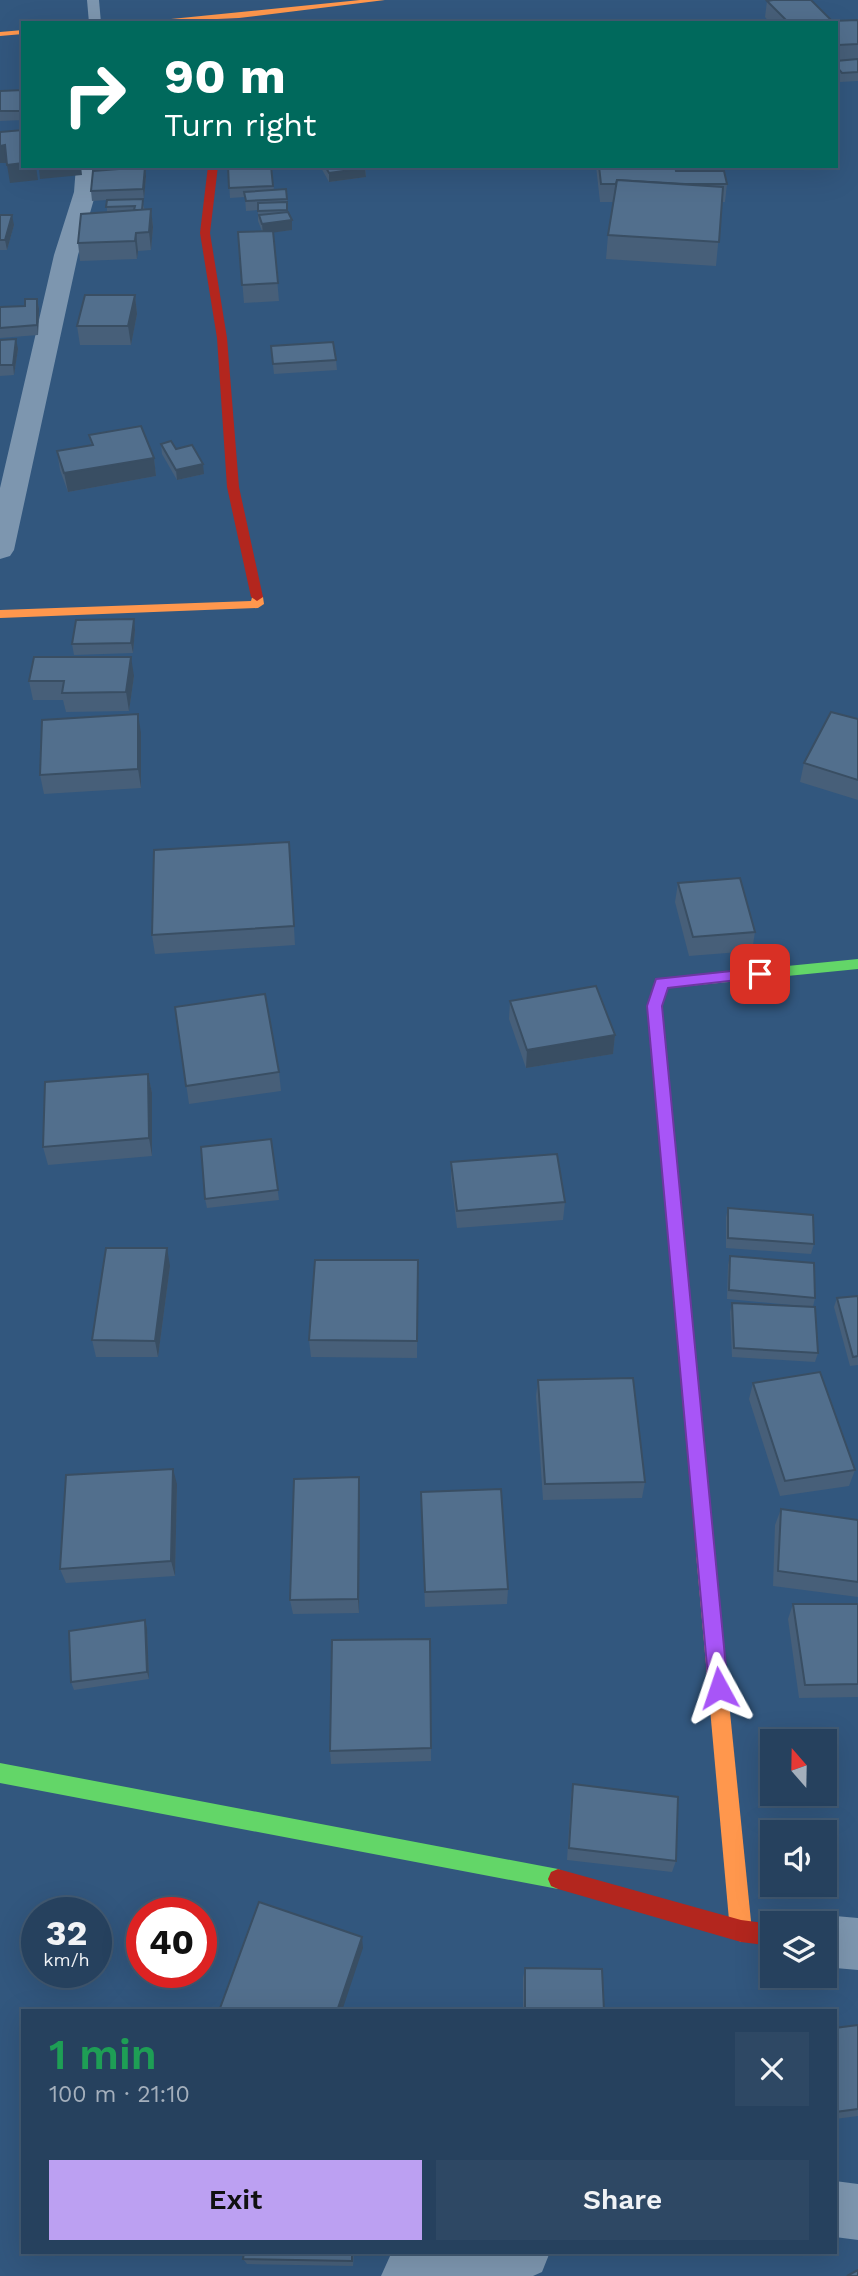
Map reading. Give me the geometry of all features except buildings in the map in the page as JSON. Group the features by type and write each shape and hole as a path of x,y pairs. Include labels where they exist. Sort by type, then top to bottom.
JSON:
{"main road":[{"path":"186,21 236,19 380,0"},
{"path":"0,34 21,32"},
{"path":"0,614 258,604 233,487 222,338 205,233 214,168"},
{"path":"741,1931 654,1006 662,983 858,964"},
{"path":"0,1773 555,1878 741,1931 760,1933"}],"street":[{"path":"0,550 66,255 85,192 87,168"},
{"path":"837,1942 858,1944"},
{"path":"837,2209 858,2212"},
{"path":"410,2276 443,2265 510,2254"}],"lane":[{"path":"93,0 95,21"}],"traffic: fast":[{"path":"665,1119 654,1006 662,983 858,964"},
{"path":"0,1773 558,1879"}],"traffic: slow":[{"path":"165,21 239,16 381,0"},
{"path":"0,34 21,32"},
{"path":"0,614 258,604 257,597"},
{"path":"705,1553 741,1931"}],"traffic: jam":[{"path":"213,168 205,233 222,338 233,487 257,597"},
{"path":"665,1119 705,1553"},
{"path":"558,1879 741,1931 760,1933"}],"route":[{"path":"719,1688 654,1006 662,983 760,974"}]}
